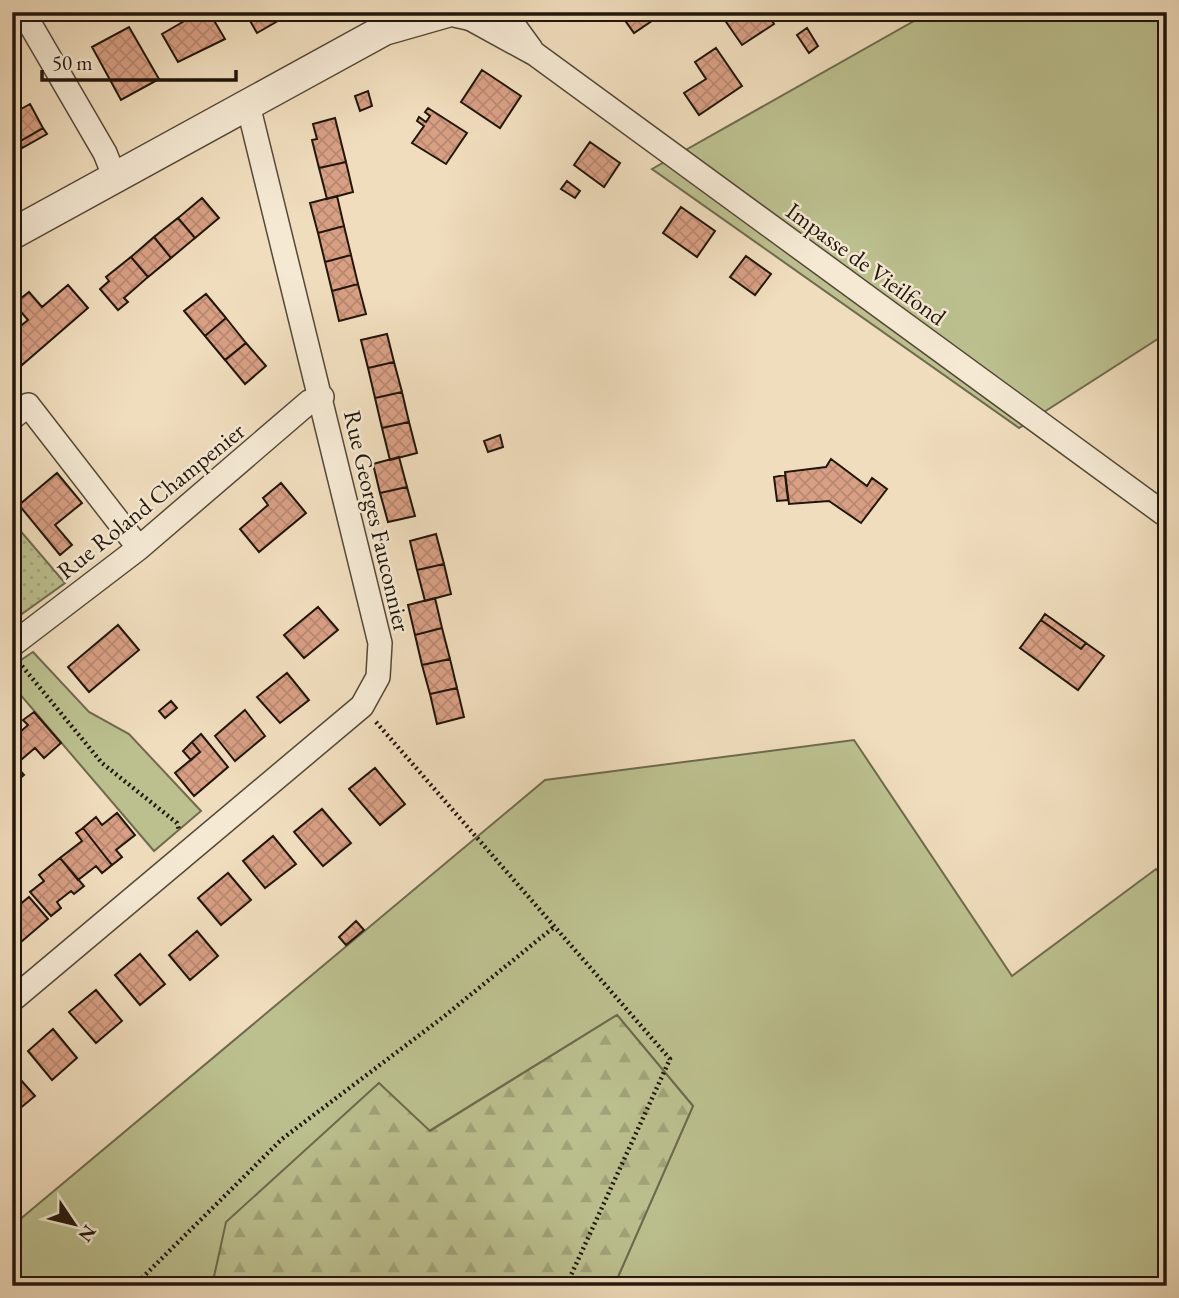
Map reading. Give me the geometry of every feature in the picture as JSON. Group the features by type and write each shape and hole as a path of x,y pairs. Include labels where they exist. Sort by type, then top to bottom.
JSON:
{"street":[{"path":"23,12 105,153 115,178"},
{"name":"Impasse de Vieilfond","path":"504,12 535,54"},
{"path":"12,234 246,106 393,21 462,13"},
{"name":"Impasse de Vieilfond","path":"462,13 535,54 1167,516"},
{"name":"Rue Georges Fauconnier","path":"12,1000 362,706 379,677 380,643 322,397 255,131 246,106"},
{"name":"Rue Roland Champenier","path":"16,654 309,402 322,397"},
{"path":"12,418 28,405 139,548"}],"path":[{"path":"16,654 102,763 177,823 187,854"},
{"path":"362,706 670,1059 566,1286"},
{"path":"134,1286 282,1139 442,1018 554,927"}],"green space":[{"path":"930,12 1167,12 1167,333 1019,428 652,169"},
{"path":"12,521 65,583 12,621"},
{"path":"33,652 89,712 129,734 201,811 154,851 12,685 12,666"},
{"path":"854,740 1012,976 1156,869 1167,881 1167,1286 614,1286 693,1106 617,1015 429,1131 379,1083 227,1222 212,1286 12,1286 12,1226 545,780"},
{"path":"617,1015 693,1106 614,1286 212,1286 226,1222 379,1083 430,1131"}],"building":[{"path":"200,12 209,12 225,39 178,62 162,34"},
{"path":"245,12 290,12 290,14 257,33"},
{"path":"619,12 665,12 634,33"},
{"path":"728,12 767,12 774,24 742,45 722,16"},
{"path":"129,27 159,79 121,100 92,47"},
{"path":"807,28 818,46 809,53 797,35"},
{"path":"716,48 742,86 699,115 684,93 706,79 695,62"},
{"path":"482,70 521,96 500,128 461,102"},
{"path":"368,91 372,106 360,111 355,96"},
{"path":"30,104 43,128 19,142 22,148 12,154 12,114"},
{"path":"428,108 467,133 446,164 412,143 424,126 417,121 419,117 426,122 430,116 425,112"},
{"path":"335,118 346,162 319,168 312,140 317,139 313,124"},
{"path":"43,128 47,134 22,148 19,142"},
{"path":"590,142 620,163 604,187 574,165"},
{"path":"346,162 353,192 327,199 319,168"},
{"path":"567,181 580,191 575,198 561,189"},
{"path":"337,196 344,226 318,233 310,203"},
{"path":"202,198 219,218 195,238 178,218"},
{"path":"681,207 715,231 697,257 663,233"},
{"path":"178,218 195,238 171,258 154,237"},
{"path":"344,226 351,255 325,262 318,233"},
{"path":"154,237 171,258 148,277 131,257"},
{"path":"351,255 358,284 332,291 325,262"},
{"path":"746,256 771,274 755,295 730,277"},
{"path":"131,257 148,277 124,298 128,302 118,310 100,289 109,281 106,277"},
{"path":"358,284 366,314 339,321 332,291"},
{"path":"68,285 88,308 22,365 12,354 12,333 28,320 14,304 29,292 42,307"},
{"path":"206,294 226,318 205,336 184,311"},
{"path":"226,318 246,343 225,360 205,336"},
{"path":"387,334 394,362 368,368 361,340"},
{"path":"246,343 266,366 245,384 225,360"},
{"path":"394,362 402,392 375,398 368,368"},
{"path":"402,392 409,422 382,428 375,398"},
{"path":"409,422 417,453 390,460 382,428"},
{"path":"500,435 503,447 488,452 484,441"},
{"path":"399,457 407,487 380,493 373,464"},
{"path":"831,459 867,486 872,478 887,489 861,523 829,501 789,504 785,472 826,467"},
{"path":"57,473 82,503 55,525 72,545 60,555 19,505"},
{"path":"785,475 788,500 777,501 774,477"},
{"path":"281,483 306,513 259,552 240,529 268,505 263,498"},
{"path":"407,487 415,516 388,522 380,493"},
{"path":"436,534 444,564 417,570 410,541"},
{"path":"444,564 451,594 425,601 417,570"},
{"path":"435,598 442,628 415,635 408,605"},
{"path":"318,607 338,630 304,658 284,635"},
{"path":"1045,614 1086,643 1081,649 1041,620"},
{"path":"1041,620 1081,649 1086,643 1104,656 1078,690 1020,648"},
{"path":"118,625 139,650 89,692 68,667"},
{"path":"442,628 450,659 422,665 415,635"},
{"path":"450,659 457,688 430,694 422,665"},
{"path":"287,673 309,700 280,723 257,697"},
{"path":"457,688 464,717 437,724 430,694"},
{"path":"171,701 177,708 165,718 159,711"},
{"path":"245,710 265,736 235,761 215,736"},
{"path":"34,712 61,743 44,758 35,748 15,765 24,775 12,785 12,721 19,733 28,725 23,720"},
{"path":"201,734 228,767 194,796 175,773 200,752 192,742"},
{"path":"192,742 200,752 191,760 183,751"},
{"path":"375,768 405,804 380,825 349,789"},
{"path":"322,809 351,843 323,866 294,832"},
{"path":"117,813 135,835 116,850 122,857 112,865 83,828 96,817 102,825"},
{"path":"83,828 112,865 102,873 96,866 78,880 60,858 82,841 76,833"},
{"path":"273,836 296,864 265,888 243,861"},
{"path":"60,858 84,886 74,894 71,891 57,902 61,908 51,916 30,892 44,881 39,875"},
{"path":"228,873 251,900 221,925 198,898"},
{"path":"29,897 48,919 14,948 12,911"},
{"path":"356,921 364,930 346,945 339,937"},
{"path":"197,931 218,956 190,980 169,955"},
{"path":"140,954 165,984 140,1005 115,975"},
{"path":"96,990 122,1021 96,1043 69,1012"},
{"path":"53,1029 77,1058 52,1080 28,1051"},
{"path":"12,1070 35,1096 12,1115"}]}
